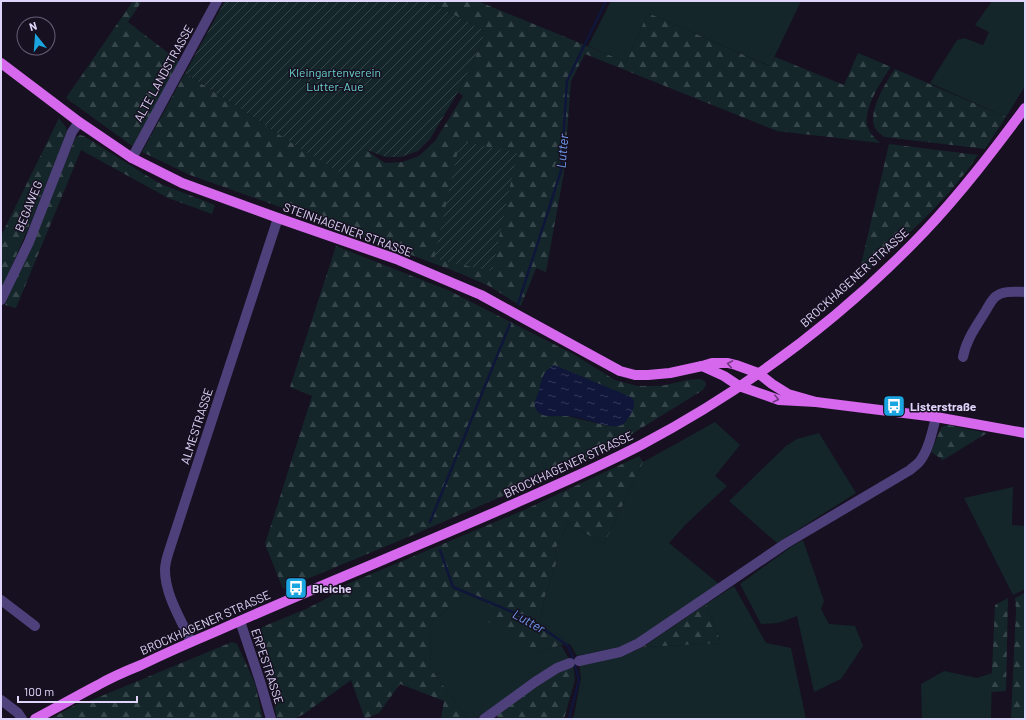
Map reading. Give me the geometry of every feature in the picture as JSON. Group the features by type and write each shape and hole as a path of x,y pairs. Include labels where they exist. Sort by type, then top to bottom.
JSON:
{"main road":[{"name":"STEINHAGENER STRASSE","path":"1,63 79,122 132,158 182,183 396,259 481,295 620,371 635,375 648,375 670,373 702,366 712,362 728,363 758,374 788,394 816,402"},
{"name":"BROCKHAGENER STRASSE","path":"35,719 100,684 190,642 441,536 598,466 642,444 717,400 758,374 808,337 853,300 890,265 918,238 970,180 1025,108"},
{"name":"STEINHAGENER STRASSE","path":"702,366 724,376 739,386 779,400 816,402 936,417 1025,433"}],"street":[{"name":"ALTE LANDSTRASSE","path":"132,158 217,1"},
{"name":"BEGAWEG","path":"1,300 28,242 72,132 79,122"},
{"name":"ALMESTRASSE","path":"190,642 172,601 166,583 165,568 169,551 278,218"},
{"path":"963,357 968,340 995,297 1010,291 1025,292"},
{"path":"484,719 557,668 575,662 620,652 639,643 785,544 910,470 920,462 925,452 936,417"},
{"path":"1,600 35,626"},
{"name":"ERPESTRASSE","path":"240,621 271,719"},
{"path":"1,700 18,713 22,719"}],"green space":[{"path":"133,1 142,1 128,22 180,62 139,139 132,146 66,98"},
{"name":"Kleingartenverein Lutter-Aue","path":"225,1 427,1 481,29 484,39 458,92 430,139 418,151 401,157 386,157 366,150 341,173 185,73"},
{"path":"427,1 478,1 626,62 648,13 769,66 775,57 844,85 858,53 891,67 874,95 868,111 867,125 872,135 880,143 777,131 585,54 571,81 564,172 546,272 536,268 521,306 489,286 459,273 342,229 190,175 142,152 185,73 300,148 366,150 385,163 402,162 419,156 435,141 463,96 458,92 484,39 481,29"},
{"path":"611,1 801,1 770,66 648,13 626,62 588,46"},
{"path":"992,1 1025,1 1025,86 1006,117 930,83 957,40 964,38 983,45 989,32 975,25"},
{"path":"895,69 1006,117 985,149 884,137 875,128 873,114 879,97"},
{"path":"59,118 66,127 67,133 1,291 1,236"},
{"path":"80,135 84,136 161,184 215,205 212,214 168,198 81,150 16,308 5,305 76,137"},
{"path":"460,141 517,153 492,271 434,259"},
{"path":"889,144 978,155 954,187 926,217 867,271 860,269"},
{"path":"336,246 450,291 573,354 615,380 637,386 661,386 687,380 700,379 705,381 706,385 703,390 627,437 586,460 413,535 283,589 265,544 312,396 290,387","holes":["634,405 626,421 615,426 609,426 567,416 542,414"]},
{"path":"715,422 740,445 715,476 727,486 686,524 669,543 719,584 636,641 619,647 577,656 570,644 540,620 545,596 557,561 555,550 568,523 604,544 643,462"},
{"path":"948,425 987,433 943,460 931,452 941,428"},
{"path":"819,433 856,493 777,543 729,501 786,446 797,439"},
{"path":"639,456 643,462 604,544 568,523 555,550 557,561 545,596 540,620 570,644 561,645 532,654 486,620 492,605 466,594 431,622 430,668 468,719 441,719 444,701 400,684 379,713 365,719 351,680 304,714 294,719 277,719 269,678 256,640 262,627 306,609 329,597 338,588 524,510"},
{"path":"1013,487 1012,525 1025,526 1025,589 1013,595 964,498"},
{"path":"803,540 824,601 821,609 829,624 855,626 863,646 841,679 814,692 797,616 778,623 761,624 740,584"},
{"path":"734,586 766,643 791,648 806,719 572,719 581,678 579,665 622,656 643,647 721,643 706,604"},
{"path":"1025,593 1025,719 1011,719 1016,609 1015,598"},
{"path":"466,594 492,605 532,654 561,645 569,659 534,678 476,719 468,719 430,668 431,622"},
{"path":"1008,598 1006,691 991,692 995,605"},
{"path":"706,604 721,643 643,647"},
{"path":"232,642 237,644 255,683 263,719 50,719 77,704 87,702"},
{"path":"573,665 575,680 564,719 498,719 497,715 537,684"},
{"path":"944,671 977,678 992,673 991,719 922,719 921,684"}],"water":[{"path":"554,365 631,397 634,401 632,412 622,425 617,426 609,426 572,417 543,415 537,411 535,401 543,376 547,370"}],"waterway":[{"name":"Lutter","path":"518,304 561,171 567,81 606,1"},
{"name":"Lutter","path":"430,522 510,324"},
{"name":"Lutter","path":"440,550 453,587 529,619 567,645 572,655 579,680 569,719"}],"place":[{"name":"Listerstraße","path":"894,406"},
{"name":"Bleiche","path":"296,588"}]}
